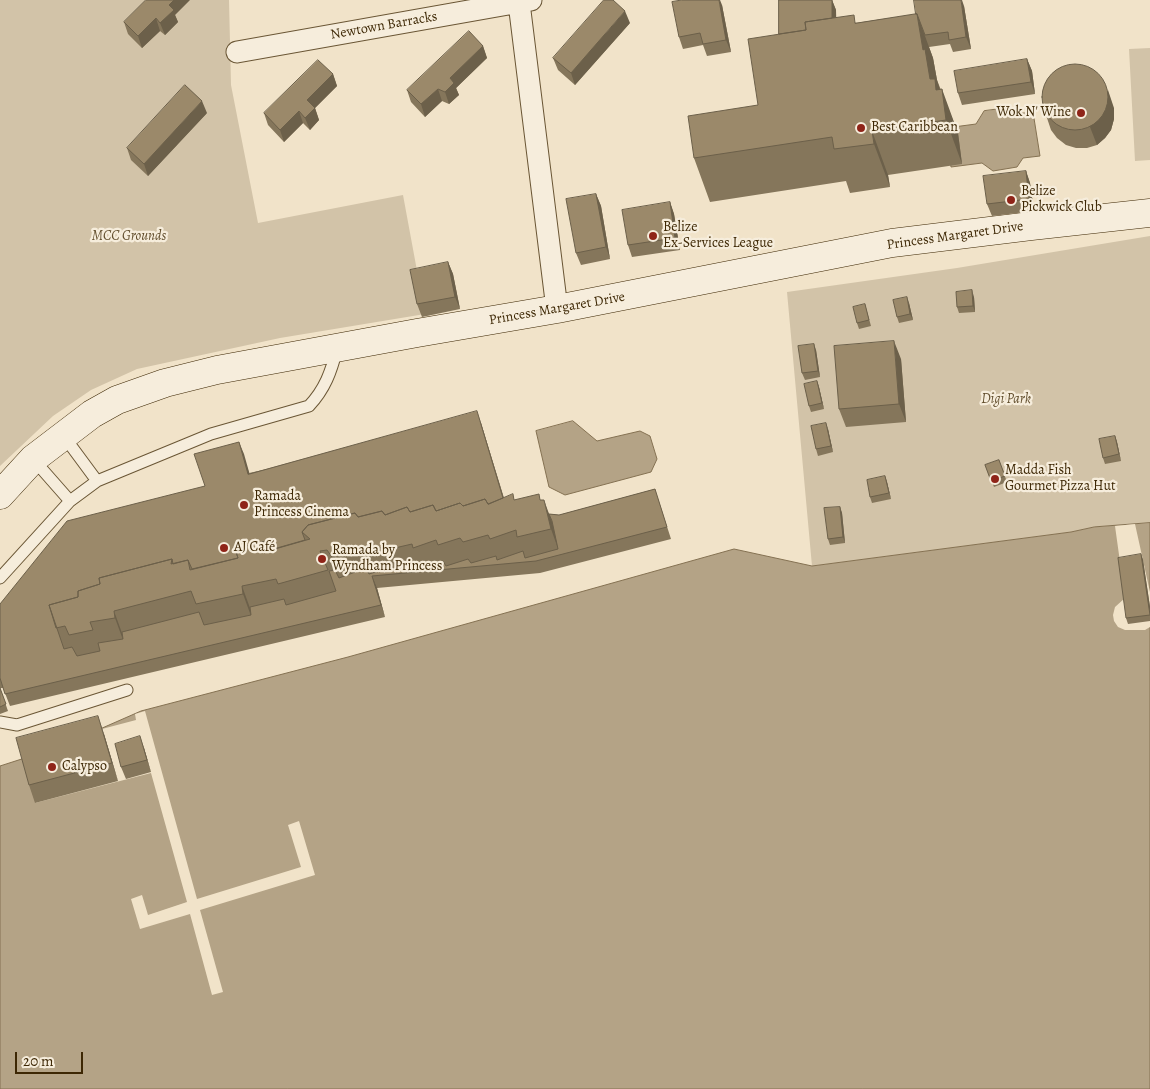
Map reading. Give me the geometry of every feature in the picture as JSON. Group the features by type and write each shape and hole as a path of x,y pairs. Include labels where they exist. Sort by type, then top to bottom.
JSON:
{"main road":[{"name":"Princess Margaret Drive","path":"0,494 33,459 92,414 118,400 165,383 217,370 557,309 892,243 1150,213"}],"street":[{"name":"Newtown Barracks","path":"237,52 525,2"},
{"path":"525,2 557,309"}],"lane":[{"path":"0,578 70,501 97,481 210,434 309,406 321,394 332,367 337,348"},
{"path":"63,435 97,481"},
{"path":"33,459 70,501"},
{"path":"0,722 17,725 127,690"}],"green space":[{"name":"MCC Grounds","path":"0,0 229,0 231,85 258,223 403,195 425,314 280,338 137,369 91,390 53,416 0,466"},
{"path":"1150,48 1150,160 1135,161 1129,49"},
{"name":"Digi Park","path":"1150,236 1150,523 1094,527 1071,532 812,566 787,292 957,268"}],"shaded area":[{"path":"1007,108 1015,114 1033,112 1040,156 1023,158 1017,167 993,171 982,163 951,167 946,128 976,124 984,111"},
{"path":"573,421 597,441 640,431 650,436 657,459 651,472 565,495 549,487 536,431"},
{"path":"1150,523 1150,1089 0,1089 0,766 59,747 141,711 348,657 734,549 812,566 1071,532 1094,527"}],"pier":[{"path":"1135,524 1150,592 1150,627 1145,630 1125,630 1118,627 1113,615 1115,607 1125,598 1115,526"},
{"path":"145,711 197,899 301,867 288,825 299,821 315,875 200,910 223,992 212,995 190,914 140,929 131,899 142,895 148,915 187,902 151,773 35,803 83,734 136,720 135,714"}],"building":[{"path":"146,0 174,0 169,5 174,10 160,23 156,18 138,36 124,22"},
{"path":"604,0 613,0 625,11 571,73 553,58"},
{"path":"682,0 719,0 726,40 703,44 700,33 679,37 672,2"},
{"path":"779,0 832,0 832,18 805,22 806,30 779,34"},
{"path":"914,0 961,0 966,37 949,40 948,32 925,35 916,14"},
{"path":"917,14 930,79 935,79 936,90 942,89 946,120 872,131 874,144 834,149 832,137 694,158 688,116 758,105 748,39 806,30 805,22 854,15 855,23"},
{"path":"469,31 483,46 450,78 454,83 445,92 438,89 421,104 407,90"},
{"path":"1027,59 1031,82 958,93 954,71"},
{"path":"318,60 333,74 307,100 315,108 305,118 299,111 280,130 264,113"},
{"name":"Wok N' Wine","path":"1068,64 1082,64 1094,69 1103,78 1108,90 1106,110 1099,121 1082,130 1068,130 1056,125 1047,116 1042,104 1042,90 1047,78 1056,69"},
{"path":"185,85 202,101 144,164 127,148"},
{"path":"1026,171 1029,199 987,204 983,176"},
{"path":"596,194 606,247 576,253 566,199"},
{"name":"Belize Ex-Services League","path":"670,202 675,238 628,245 622,210"},
{"path":"448,262 455,297 417,304 410,270"},
{"path":"972,290 973,306 957,307 956,292"},
{"path":"907,297 910,314 897,317 893,300"},
{"path":"865,304 869,320 857,323 853,307"},
{"path":"894,341 899,404 839,409 834,346"},
{"path":"814,344 818,371 802,373 798,346"},
{"path":"817,381 822,403 809,406 804,384"},
{"path":"477,411 503,498 488,504 485,499 463,506 460,503 436,511 433,505 410,512 407,507 385,515 382,511 358,517 355,513 308,525 302,532 305,540 270,550 266,541 235,549 238,558 192,569 188,560 173,564 172,559 99,578 100,584 78,591 78,597 49,605 64,649 72,647 77,656 100,651 98,643 123,639 122,632 199,612 204,625 251,615 250,607 284,599 286,605 336,591 329,571 335,570 339,578 366,568 369,574 392,567 394,571 419,565 420,568 443,561 446,566 468,559 471,563 496,556 497,560 523,551 525,558 558,549 549,514 559,515 655,489 667,527 536,561 372,576 381,605 5,694 0,678 0,604 67,521 205,486 194,454 239,442 248,474"},
{"path":"826,423 831,446 816,449 811,426"},
{"path":"1115,436 1119,454 1103,458 1099,439"},
{"path":"999,460 1005,476 991,481 985,465"},
{"path":"885,476 889,493 870,497 867,480"},
{"path":"513,494 514,500 539,494 540,500 544,500 551,529 517,537 516,530 490,539 488,535 463,542 460,538 438,545 436,540 413,548 412,544 386,550 385,546 362,553 359,547 332,557 327,550 320,551 328,570 278,584 276,579 242,586 243,594 196,604 191,591 114,611 115,618 90,622 93,630 69,635 65,626 56,628 49,605 78,597 78,591 100,584 99,578 172,559 171,564 188,560 190,570 238,558 235,549 266,541 268,551 310,539 302,532 308,525 355,513 358,517 382,511 385,515 407,507 410,512 433,505 436,511 460,503 463,506 485,499 488,504"},
{"path":"840,507 843,537 828,539 824,508"},
{"path":"1141,554 1150,615 1126,618 1118,558"},
{"path":"0,688 6,704 0,707"},
{"path":"98,716 112,763 29,785 16,738"},
{"path":"140,736 147,760 121,767 115,744"}],"place":[{"name":"Wok N' Wine","path":"1081,113"},
{"name":"Best Caribbean","path":"861,128"},
{"name":"Belize Pickwick Club","path":"1011,200"},
{"name":"Belize Ex-Services League","path":"653,236"},
{"name":"Madda Fish Gourmet Pizza Hut","path":"995,479"},
{"name":"Ramada Princess Cinema","path":"244,505"},
{"name":"AJ Café","path":"224,548"},
{"name":"Ramada by Wyndham Princess","path":"322,559"},
{"name":"Calypso","path":"52,767"}]}
